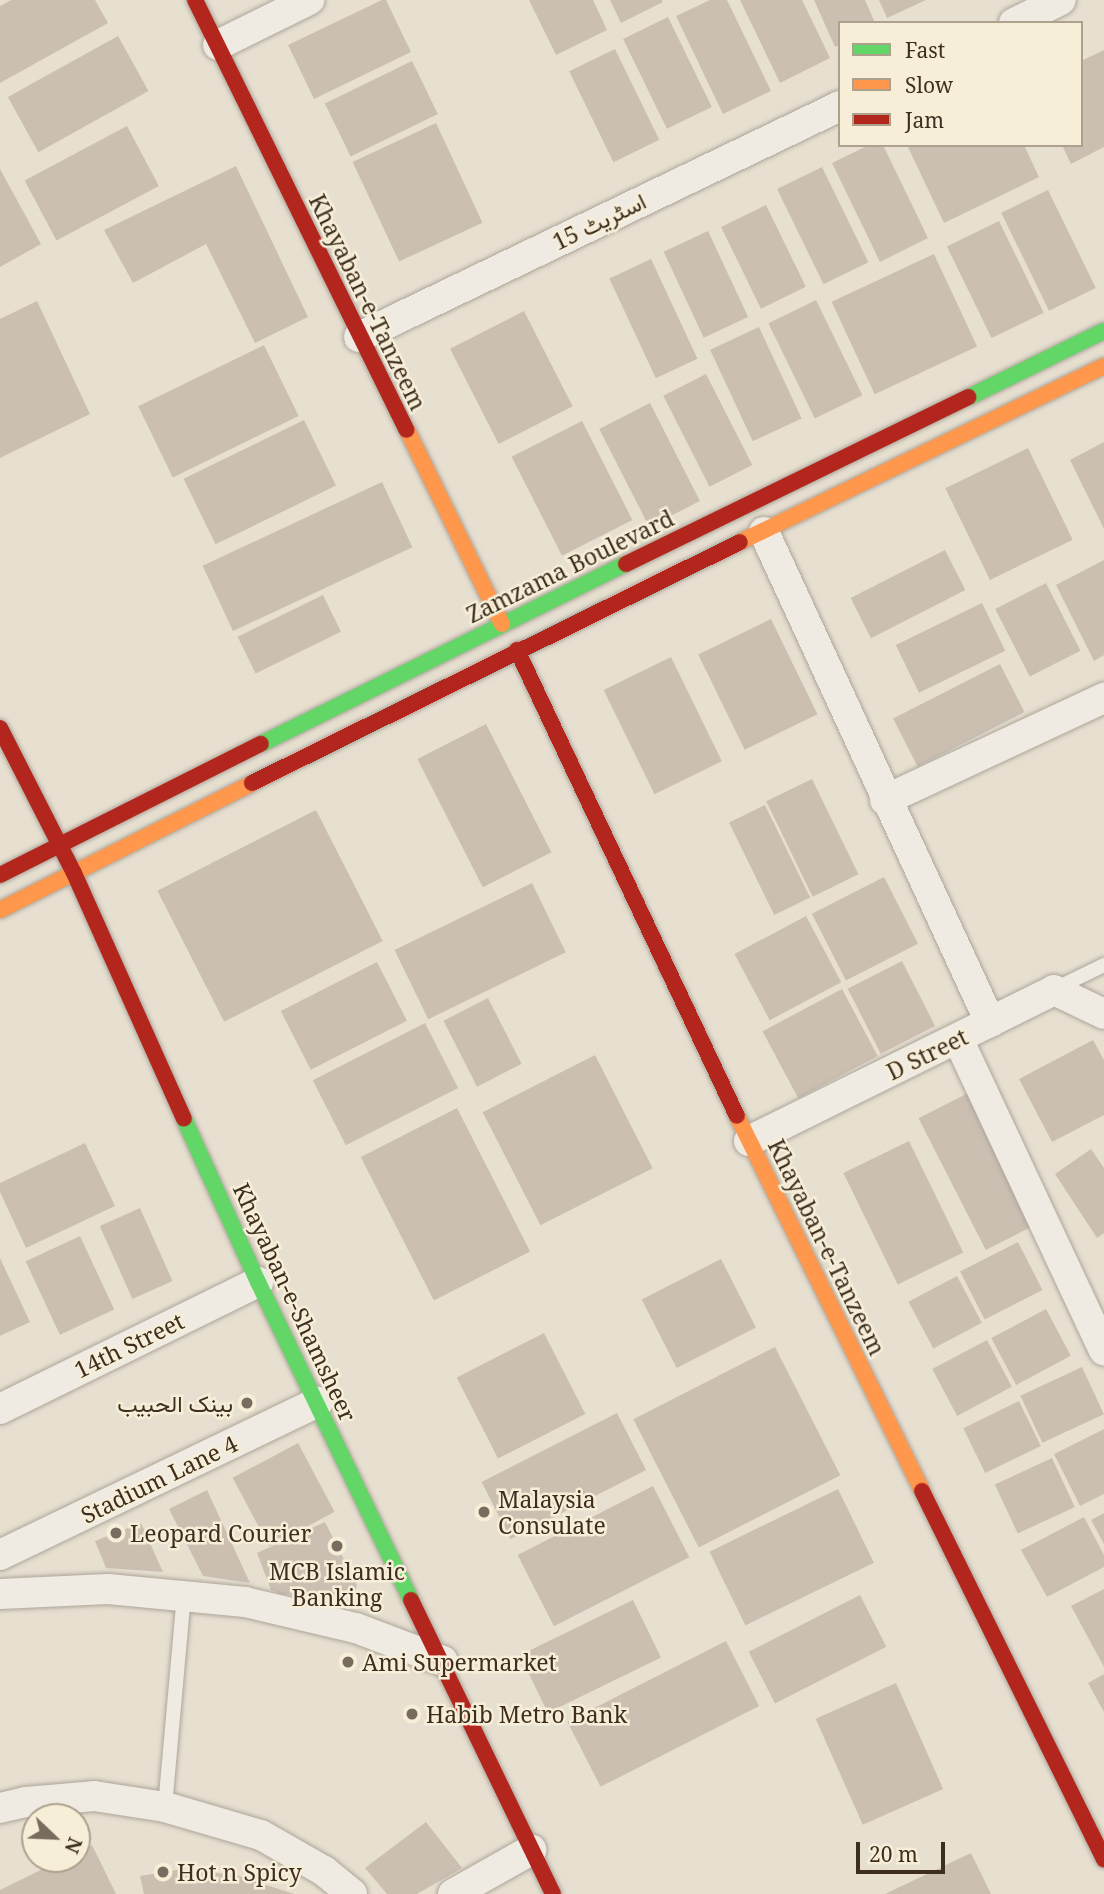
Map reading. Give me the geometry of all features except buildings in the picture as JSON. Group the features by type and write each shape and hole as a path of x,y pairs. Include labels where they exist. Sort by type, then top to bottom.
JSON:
{"main road":[{"name":"Khayaban-e-Tanzeem","path":"195,0 502,624"},
{"name":"Zamzama Boulevard","path":"0,875 60,848 502,624 1104,331"},
{"path":"0,909 517,650 1104,366"},
{"name":"Khayaban-e-Tanzeem","path":"517,650 749,1141 1104,1859"},
{"name":"Khayaban-e-Shamsheer","path":"0,728 74,873 258,1282 553,1894"}],"street":[{"path":"218,45 309,0"},
{"path":"1018,21 1061,0"},
{"name":"اسٹریٹ 15","path":"359,337 838,107"},
{"path":"764,532 885,800 990,1022"},
{"path":"885,800 1104,698"},
{"path":"1054,990 1104,1014"},
{"name":"D Street","path":"749,1141 1054,990"},
{"path":"958,1039 1104,1350"},
{"name":"14th Street","path":"0,1409 258,1282"},
{"name":"Stadium Lane 4","path":"0,1556 318,1402"},
{"path":"0,1594 108,1589 184,1594 245,1602 356,1628 443,1661"},
{"path":"0,1808 26,1802 94,1796 165,1807 261,1835 324,1871 352,1894"},
{"path":"467,1890 531,1850"}],"lane":[{"path":"1054,990 1104,965"},
{"path":"165,1807 184,1594"}],"traffic: fast":[{"path":"969,397 1104,331"},
{"path":"261,744 626,564"},
{"path":"184,1119 258,1282 411,1600"}],"traffic: slow":[{"path":"740,542 1104,366"},
{"path":"407,430 502,624"},
{"path":"0,910 252,783"},
{"path":"737,1116 922,1491"}],"traffic: jam":[{"path":"195,0 407,430"},
{"path":"626,564 969,397"},
{"path":"252,783 740,542"},
{"path":"517,650 737,1116"},
{"path":"0,728 74,873 184,1119"},
{"path":"0,875 261,744"},
{"path":"922,1491 1104,1859"},
{"path":"411,1600 553,1894"}],"place":[{"name":"بينک الحبيب","path":"247,1403"},
{"name":"Malaysia Consulate","path":"484,1512"},
{"name":"Leopard Courier","path":"116,1533"},
{"name":"MCB Islamic Banking","path":"337,1546"},
{"name":"Ami Supermarket","path":"348,1662"},
{"name":"Habib Metro Bank","path":"412,1714"},
{"name":"Hot n Spicy","path":"163,1872"}]}
